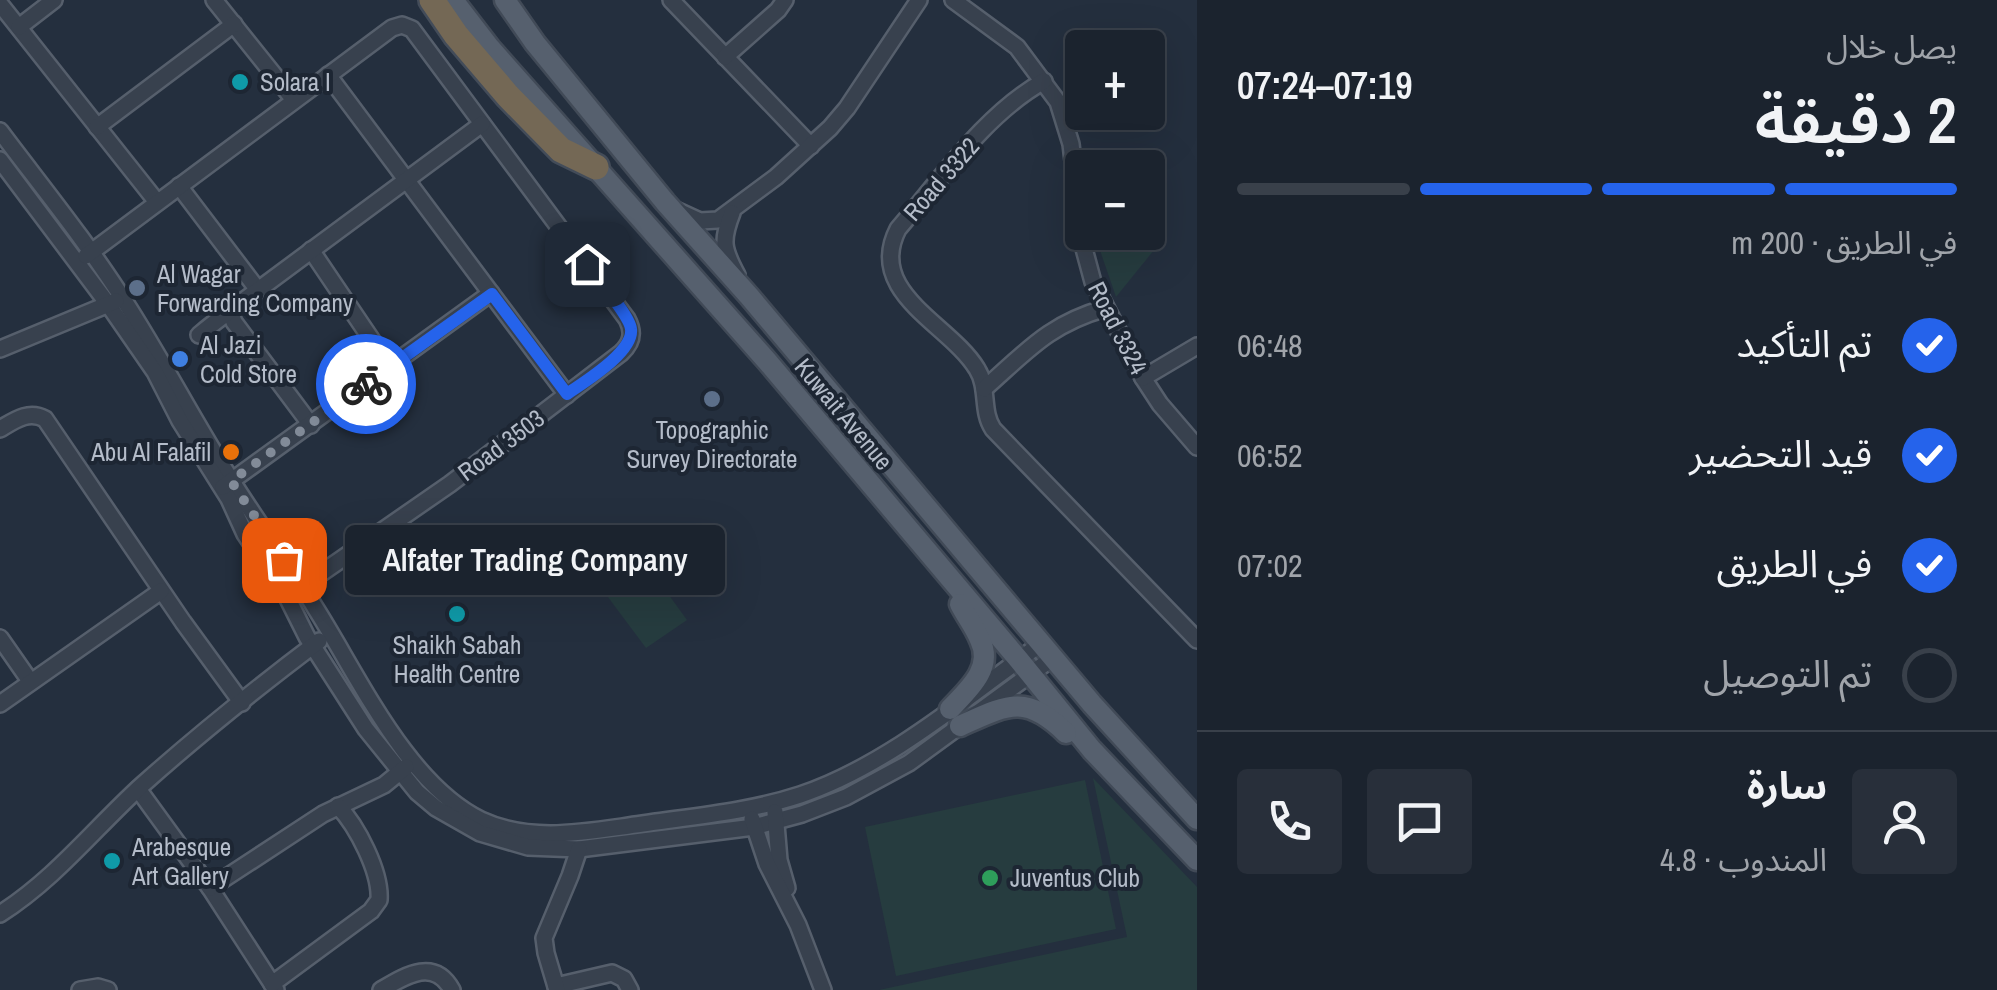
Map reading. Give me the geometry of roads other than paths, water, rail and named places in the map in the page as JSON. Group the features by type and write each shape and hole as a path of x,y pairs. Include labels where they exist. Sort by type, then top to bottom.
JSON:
{"highway":[{"path":"432,0 508,96 560,150 596,168"}],"main road":[{"name":"Kuwait Avenue","path":"453,0 490,48 767,361 1092,750 1197,860"},
{"name":"Kuwait Avenue","path":"505,0 546,57 664,202 750,296 1115,730 1197,819"},
{"path":"950,579 984,647 982,672 955,718"},
{"path":"955,718 1025,706 1038,710 1092,750"}],"street":[{"path":"18,27 54,0"},
{"path":"214,0 294,100"},
{"path":"671,0 811,146"},
{"path":"725,56 785,0"},
{"path":"664,202 700,221 718,220 776,177 847,108 919,0"},
{"name":"Road 3324","path":"953,0 1017,48 1058,102 1071,144 1083,245 1093,282 1160,404 1197,447"},
{"path":"0,4 157,202"},
{"path":"97,127 234,24"},
{"name":"Road 3503","path":"287,597 450,484 626,348 632,334 631,327 412,29 402,25 392,28 328,75"},
{"path":"84,257 328,75 567,394"},
{"name":"Road 3322","path":"1044,81 1009,104 990,123 898,230 889,254 892,276 976,366 986,412 994,429 1197,640"},
{"path":"198,335 482,124"},
{"path":"0,132 116,301 180,422 302,587 382,718 427,780 463,810 496,825 531,834 580,832 773,802 860,769 955,718 1048,650"},
{"path":"0,160 84,257"},
{"path":"180,186 258,290"},
{"path":"733,210 723,236 724,244 730,264 750,296"},
{"path":"311,250 390,367"},
{"path":"227,484 492,294"},
{"path":"0,349 116,301"},
{"path":"984,389 1058,326 1106,308"},
{"path":"231,314 310,424"},
{"path":"1144,378 1197,346"},
{"path":"0,429 37,414 46,419 242,703"},
{"path":"227,484 244,534 287,597 312,646 366,729 400,773 436,808 480,833 528,847 579,849 776,821 868,787 909,763 955,718"},
{"path":"0,704 162,591"},
{"path":"0,914 48,878 138,789 330,632"},
{"path":"0,638 30,681"},
{"path":"210,888 338,806 367,794 400,773 412,760"},
{"path":"138,789 210,888 274,987 380,900 364,845 338,806"},
{"path":"773,802 779,860 798,926"},
{"path":"750,808 767,864 798,926 823,990"},
{"path":"579,849 544,938 557,988 612,973 624,979 630,990"},
{"path":"381,990 422,971 445,980 452,990"},
{"path":"80,990 108,990"}],"place":[{"name":"Solara I","path":"240,82"},
{"name":"Al Wagar Forwarding Company","path":"137,288"},
{"name":"Al Jazi Cold Store","path":"180,359"},
{"name":"Topographic Survey Directorate","path":"712,399"},
{"name":"Abu Al Falafil","path":"231,452"},
{"name":"Alfater Trading Company","path":"284,560"},
{"name":"Shaikh Sabah Health Centre","path":"457,614"},
{"name":"Arabesque Art Gallery","path":"112,861"},
{"name":"Juventus Club","path":"990,878"}]}
